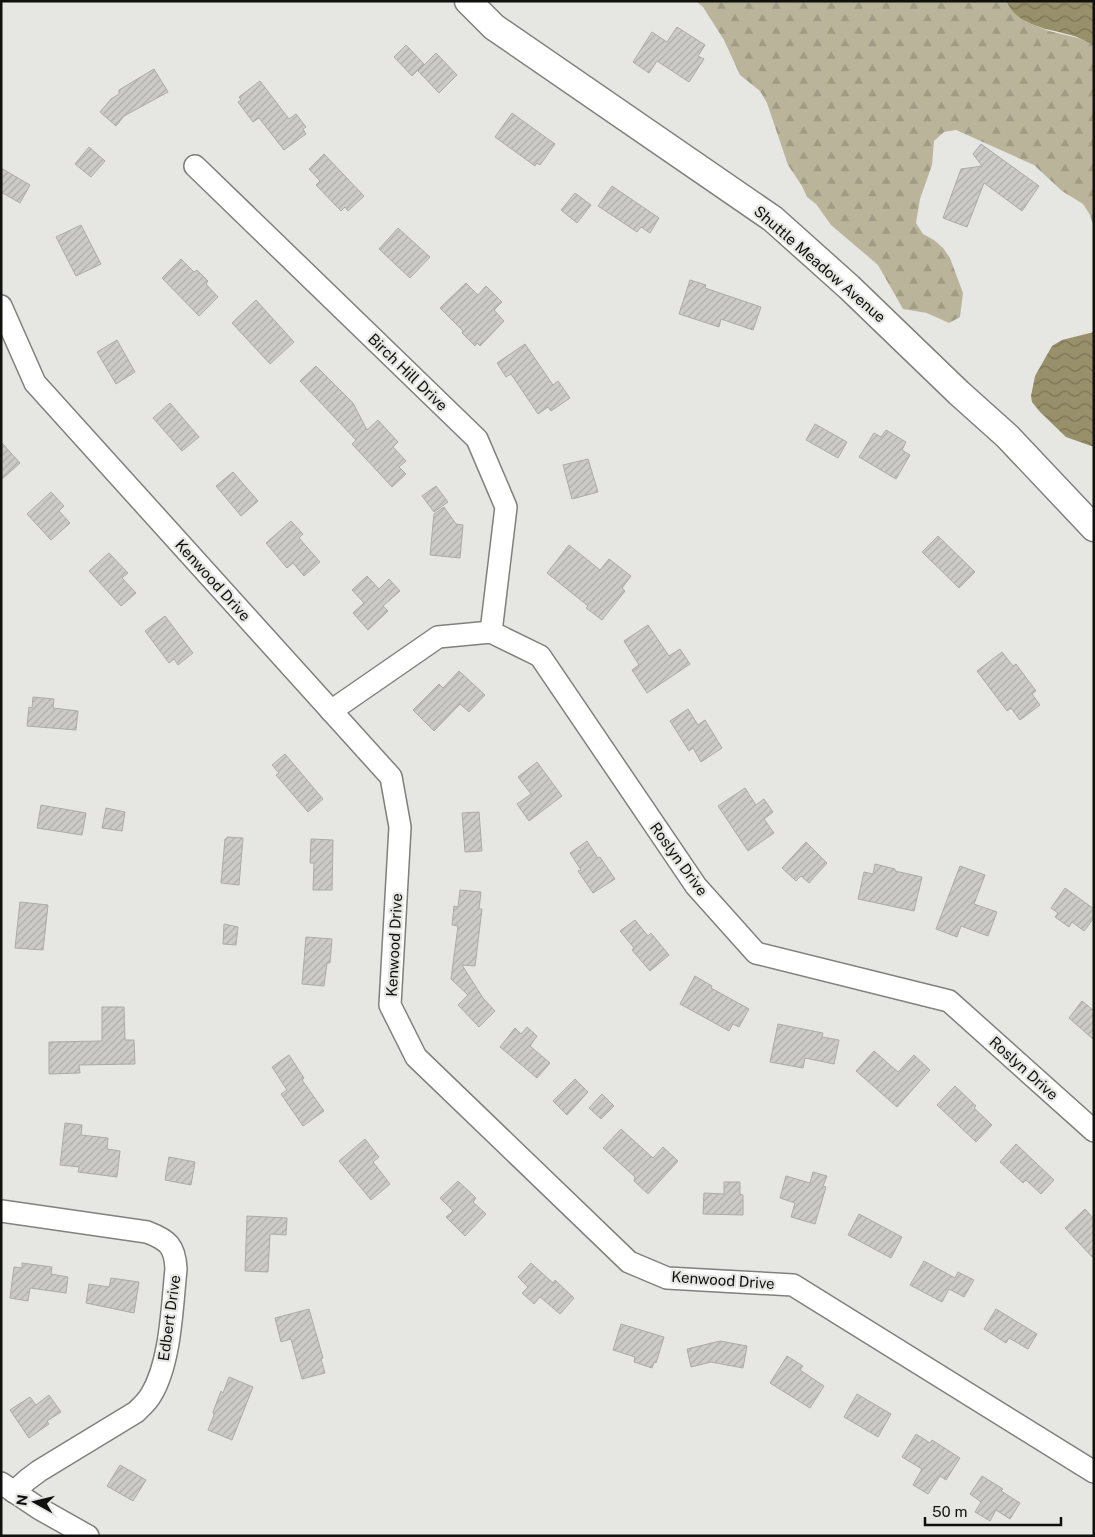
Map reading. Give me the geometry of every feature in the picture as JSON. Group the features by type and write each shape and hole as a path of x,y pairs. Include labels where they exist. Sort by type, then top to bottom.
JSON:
{"street":[{"name":"Shuttle Meadow Avenue","path":"468,1 494,27 774,219 1007,436 1094,528"},
{"name":"Birch Hill Drive","path":"195,166 477,439 506,507 491,632"},
{"name":"Kenwood Drive","path":"1,306 35,383 391,777 400,827 390,1005 416,1056 629,1262 667,1278 793,1285 1094,1472"},
{"path":"331,711 438,637 491,632"},
{"name":"Roslyn Drive","path":"491,632 540,656 696,886 756,953 949,1002 1094,1131"},
{"name":"Edbert Drive","path":"1,1211 147,1232 161,1237 171,1246 176,1256 166,1354 161,1374 151,1396 136,1412 26,1480 8,1487"},
{"path":"8,1487 40,1509 88,1536"}],"green space":[{"path":"696,1 1006,1 1026,22 1049,31 1086,40 1094,46 1094,228 1090,215 1083,204 1062,191 1034,165 956,130 944,132 934,141 932,165 920,199 916,223 923,234 943,248 950,258 963,293 960,317 949,323 927,313 903,309 878,265 831,225 816,204 807,197 788,165 767,103 760,91 740,75 724,40 703,7"}],"water":[{"path":"1006,1 1094,1 1094,46 1072,35 1047,29 1023,20"},
{"path":"1094,332 1094,447 1066,437 1040,412 1032,402 1031,396 1035,376 1052,346 1062,340"}],"building":[{"path":"677,27 705,45 698,56 704,59 689,82 657,61 649,73 633,62 652,32 667,42"},
{"path":"406,45 424,64 412,76 394,57"},
{"path":"436,53 457,75 439,93 418,71"},
{"path":"154,69 168,92 124,116 116,126 100,112 111,99 119,94 119,90"},
{"path":"260,81 289,119 296,114 306,127 303,129 306,134 284,150 259,118 253,122 238,102 241,100 239,97"},
{"path":"512,113 555,144 540,165 537,163 535,166 495,137"},
{"path":"981,144 1039,186 1022,211 984,183 967,227 943,218 961,169 982,166 973,154"},
{"path":"89,147 105,161 91,177 75,164"},
{"path":"324,154 364,196 348,211 345,207 341,211 316,185 320,181 309,169"},
{"path":"1,168 30,185 20,203 1,192"},
{"path":"612,186 659,218 650,233 641,227 637,232 598,206"},
{"path":"575,193 591,205 577,223 561,210"},
{"path":"81,225 101,264 76,276 56,237"},
{"path":"398,228 430,257 410,278 379,249"},
{"path":"181,259 194,272 197,270 208,281 206,284 218,297 199,316 162,278"},
{"path":"690,280 706,285 705,288 761,307 753,330 721,319 719,327 679,314"},
{"path":"466,283 478,295 486,286 502,302 494,310 504,321 480,346 477,343 475,346 440,308"},
{"path":"256,300 294,342 270,364 232,323"},
{"path":"117,340 135,372 116,384 97,352"},
{"path":"525,344 553,385 558,381 570,398 551,411 548,407 538,414 511,374 506,377 497,363"},
{"path":"316,366 353,403 367,430 378,420 398,442 393,447 406,461 399,467 406,474 392,487 352,444 356,440 300,381"},
{"path":"170,403 199,437 182,451 153,418"},
{"path":"815,424 847,442 838,458 806,440"},
{"path":"886,430 906,442 902,450 910,455 896,479 859,457 874,433 881,437"},
{"path":"1,442 20,463 1,480"},
{"path":"588,459 598,492 572,499 563,465"},
{"path":"233,472 258,501 241,516 216,486"},
{"path":"436,486 448,502 434,512 422,496"},
{"path":"51,492 64,506 59,511 70,523 51,540 27,514"},
{"path":"444,507 456,524 463,525 460,558 430,555 434,514"},
{"path":"291,521 303,534 299,538 320,562 304,576 293,563 287,568 266,543"},
{"path":"938,536 975,572 959,588 922,552"},
{"path":"569,545 600,570 609,559 631,576 622,588 625,591 602,620 586,608 588,606 547,573"},
{"path":"109,553 128,573 122,578 136,593 121,606 89,571"},
{"path":"367,576 379,589 389,579 400,591 383,606 388,611 368,630 353,613 364,603 352,590"},
{"path":"165,616 193,653 178,665 174,659 169,663 145,631"},
{"path":"648,625 669,656 680,649 690,664 647,693 632,670 639,665 624,641"},
{"path":"1002,652 1013,666 1016,664 1036,691 1032,694 1040,705 1020,720 1011,708 1007,711 977,671"},
{"path":"459,671 485,695 469,712 460,704 434,731 413,710 439,684 443,688"},
{"path":"33,697 54,699 53,708 78,711 76,730 27,726 29,707 32,708"},
{"path":"688,709 698,725 705,720 722,748 701,762 693,748 689,751 670,721"},
{"path":"285,754 323,799 308,812 276,775 279,773 272,765"},
{"path":"537,762 562,796 529,821 517,804 531,794 518,777"},
{"path":"745,788 756,805 764,799 773,812 764,819 774,833 748,851 718,806"},
{"path":"41,805 86,813 82,835 37,828"},
{"path":"106,808 125,812 122,831 102,828"},
{"path":"479,812 482,851 465,852 462,813"},
{"path":"227,837 243,838 239,885 221,883 225,839"},
{"path":"311,839 333,840 332,890 313,890 314,863 310,863"},
{"path":"587,841 615,879 593,893 578,871 581,870 570,853"},
{"path":"806,842 827,863 809,883 801,876 796,881 782,868"},
{"path":"875,864 922,877 914,911 858,899 864,872 873,874"},
{"path":"960,866 985,875 974,904 997,912 988,936 961,926 957,937 936,929"},
{"path":"1065,888 1094,909 1094,918 1084,931 1072,922 1069,927 1055,917 1058,913 1051,908"},
{"path":"460,890 481,892 479,909 482,909 475,966 462,965 483,998 495,1011 479,1027 458,1005 468,995 451,979 458,926 452,925 454,906 458,907"},
{"path":"20,902 48,905 43,950 15,948"},
{"path":"635,920 648,936 651,933 669,955 650,971 632,950 634,948 620,931"},
{"path":"224,924 238,927 236,945 223,944"},
{"path":"306,937 332,939 330,963 327,963 324,986 302,984"},
{"path":"695,976 712,986 711,988 749,1009 739,1027 733,1024 729,1031 680,1004"},
{"path":"1082,1001 1094,1011 1094,1040 1069,1018"},
{"path":"102,1007 124,1007 125,1040 134,1040 135,1064 79,1065 80,1073 49,1074 49,1042 102,1041"},
{"path":"778,1024 823,1033 822,1037 839,1040 834,1064 805,1058 803,1068 770,1062"},
{"path":"527,1027 537,1036 530,1046 550,1063 537,1078 500,1047 515,1028 521,1034"},
{"path":"874,1051 898,1072 914,1055 930,1070 897,1107 856,1071"},
{"path":"289,1055 304,1078 302,1080 324,1111 303,1126 281,1094 287,1090 272,1067"},
{"path":"575,1079 588,1092 567,1115 553,1101"},
{"path":"955,1086 992,1125 976,1142 937,1105"},
{"path":"602,1094 614,1106 601,1119 589,1108"},
{"path":"65,1123 82,1125 81,1135 108,1138 107,1149 120,1151 117,1177 78,1172 79,1167 60,1165"},
{"path":"621,1129 653,1158 663,1147 678,1161 648,1194 634,1181 635,1177 603,1148"},
{"path":"365,1139 379,1157 373,1162 390,1184 371,1200 339,1161"},
{"path":"1016,1144 1054,1180 1041,1194 1026,1180 1023,1183 1000,1162"},
{"path":"169,1157 195,1162 191,1185 165,1180"},
{"path":"813,1172 827,1176 823,1186 826,1187 815,1224 791,1217 795,1203 780,1198 786,1176 810,1183"},
{"path":"458,1181 476,1198 473,1202 486,1214 465,1236 446,1217 453,1211 440,1198"},
{"path":"724,1182 740,1182 740,1194 743,1195 743,1215 703,1214 704,1193 724,1194"},
{"path":"1085,1209 1094,1219 1094,1259 1065,1228"},
{"path":"859,1214 902,1237 891,1258 848,1235"},
{"path":"247,1216 287,1218 286,1235 270,1234 268,1272 245,1271"},
{"path":"924,1261 955,1278 958,1272 974,1280 964,1297 949,1289 942,1302 910,1285"},
{"path":"22,1263 52,1267 51,1274 68,1277 66,1293 30,1288 28,1301 10,1298 14,1267 22,1268"},
{"path":"531,1263 553,1283 555,1280 574,1298 560,1314 540,1297 534,1304 522,1293 528,1287 518,1277"},
{"path":"111,1278 139,1282 134,1313 86,1303 89,1284 109,1287"},
{"path":"309,1309 323,1358 321,1359 325,1373 302,1379 291,1339 281,1342 275,1318"},
{"path":"996,1309 1037,1334 1028,1349 1009,1338 1006,1343 984,1329"},
{"path":"621,1324 664,1337 656,1363 654,1362 652,1368 634,1362 635,1357 613,1350"},
{"path":"720,1341 747,1346 743,1368 711,1362 691,1367 687,1349"},
{"path":"787,1356 803,1366 800,1370 824,1386 810,1408 770,1383"},
{"path":"229,1377 253,1387 232,1440 208,1430 221,1391 223,1393"},
{"path":"857,1394 891,1414 878,1437 844,1417"},
{"path":"49,1395 61,1412 47,1421 49,1424 29,1438 10,1410 30,1397 36,1405"},
{"path":"916,1434 930,1443 932,1440 960,1458 946,1480 940,1476 928,1494 913,1485 922,1469 902,1457"},
{"path":"120,1465 146,1480 133,1501 107,1486"},
{"path":"982,1476 1003,1489 1001,1491 1020,1503 1010,1519 996,1510 990,1521 975,1512 981,1502 970,1494"}]}
